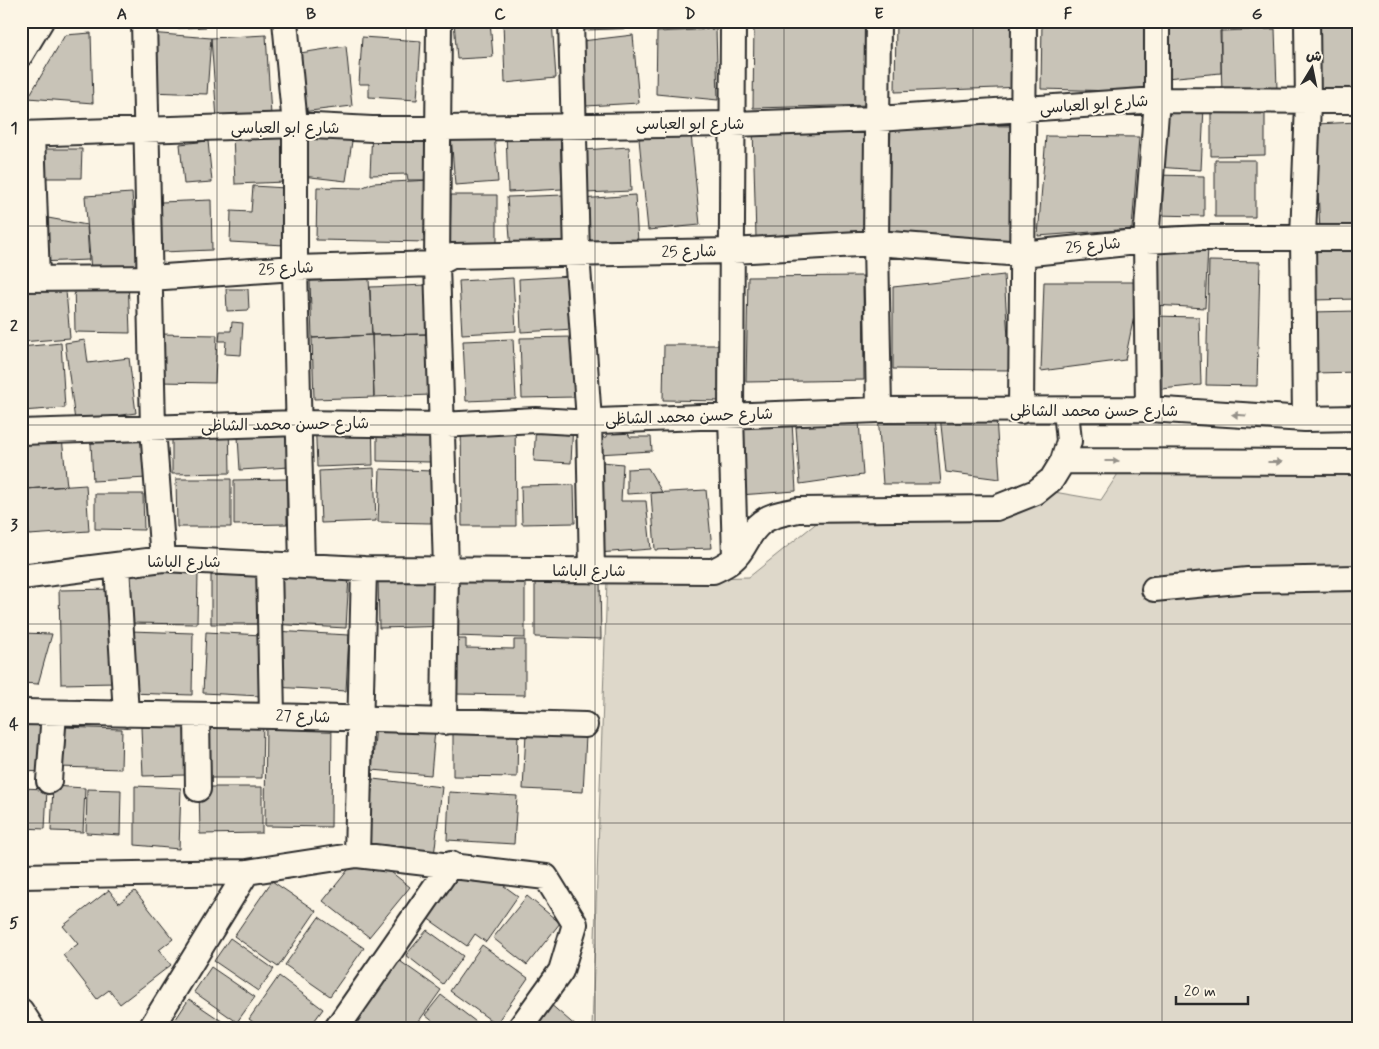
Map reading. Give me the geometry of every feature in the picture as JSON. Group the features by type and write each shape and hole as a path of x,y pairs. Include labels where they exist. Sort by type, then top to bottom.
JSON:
{"street":[{"path":"21,54 41,21"},
{"path":"144,21 148,132 153,428 163,559"},
{"path":"285,21 295,126 295,268 302,566"},
{"path":"439,21 437,264 446,569 444,722"},
{"path":"571,21 577,254 589,420 592,571"},
{"path":"733,21 731,416 735,557"},
{"path":"878,21 876,243 879,410"},
{"path":"1021,410 1024,21"},
{"path":"1148,409 1146,241 1157,100 1157,21"},
{"path":"1305,418 1303,238 1308,103 1308,21"},
{"name":"شارع ابو العباسى","path":"26,134 148,132 295,126 372,129 733,124 878,119 1022,111 1157,100 1358,102"},
{"path":"26,134 29,279"},
{"name":"شارع 25","path":"29,279 150,278 295,268 437,264 452,256 732,251 876,243 1022,254 1146,241 1358,238"},
{"name":"شارع حسن محمد الشاظى","path":"21,432 298,423 442,425 879,410 1148,409 1305,418 1358,418"},
{"name":"شارع الباشا","path":"21,577 163,559 364,569 713,571 729,563 741,551 748,536 762,522 779,514 798,510 996,508 1036,492 1052,479 1063,461 1069,442 1066,410"},
{"path":"1063,461 1358,462"},
{"path":"269,564 272,716"},
{"path":"117,566 126,714"},
{"path":"357,856 364,569"},
{"path":"1154,589 1248,580 1358,578"},
{"name":"شارع 27","path":"21,712 197,714 585,725"},
{"path":"49,781 54,713"},
{"path":"197,714 198,789"},
{"path":"21,876 248,872 357,856 451,864 546,877 575,924 561,971 520,1028"},
{"path":"337,1028 451,864"},
{"path":"151,1028 248,872"},
{"path":"21,1011 32,1028"}],"shaded area":[{"path":"1358,462 1358,1028 592,1028 607,580 749,577 819,521 1054,492 1101,500 1125,463"}],"building":[{"path":"153,21 206,21 206,27 153,29"},
{"path":"217,21 267,21 267,23 217,24"},
{"path":"296,21 350,21 350,23 296,23"},
{"path":"454,21 490,21 493,57 457,59"},
{"path":"503,21 552,21 556,78 505,83"},
{"path":"584,21 640,21 640,28 585,30"},
{"path":"754,21 868,21 871,105 753,108"},
{"path":"896,21 1015,21 1023,87 895,92"},
{"path":"1042,21 1151,21 1152,92 1041,89"},
{"path":"1165,21 1221,21 1221,73 1166,78"},
{"path":"1222,21 1280,21 1280,26 1222,28"},
{"path":"1318,21 1358,21 1358,90 1316,90"},
{"path":"716,29 718,100 656,94 657,32"},
{"path":"1275,29 1277,89 1222,91 1220,31"},
{"path":"91,33 93,103 28,98 65,35"},
{"path":"149,33 211,38 207,94 148,92"},
{"path":"266,35 271,115 217,119 211,38"},
{"path":"633,35 639,103 586,106 582,41"},
{"path":"362,37 421,41 417,100 369,97 369,84 359,84"},
{"path":"346,46 352,106 302,112 300,53"},
{"path":"1265,103 1265,155 1211,156 1211,107"},
{"path":"1160,104 1204,107 1201,170 1156,167"},
{"path":"1358,122 1358,230 1320,232 1315,124"},
{"path":"891,124 1014,126 1012,250 1002,250 1002,240 888,237"},
{"path":"868,125 870,235 756,238 753,127"},
{"path":"310,127 354,128 346,181 302,176"},
{"path":"560,128 562,189 508,192 506,130"},
{"path":"372,129 428,133 431,180 408,180 407,174 370,175"},
{"path":"283,132 285,182 235,184 233,134"},
{"path":"494,132 498,182 455,185 451,135"},
{"path":"691,134 700,225 648,230 639,139"},
{"path":"1046,136 1139,137 1132,229 1038,236"},
{"path":"21,141 27,247 21,247"},
{"path":"208,141 212,182 184,184 180,144"},
{"path":"629,147 631,191 586,193 583,150"},
{"path":"37,149 82,149 81,178 40,178"},
{"path":"1215,160 1255,160 1255,217 1215,217"},
{"path":"1154,175 1204,176 1204,216 1154,215"},
{"path":"431,180 429,242 316,240 317,187 361,188 373,183"},
{"path":"253,186 286,188 284,245 230,242 231,211 251,212"},
{"path":"132,193 138,267 91,271 85,196"},
{"path":"451,195 497,195 497,253 450,253"},
{"path":"564,195 567,248 511,251 507,197"},
{"path":"635,195 638,243 584,247 581,199"},
{"path":"211,200 212,250 162,252 161,202"},
{"path":"37,216 87,225 89,260 38,262"},
{"path":"1157,244 1208,247 1205,308 1154,305"},
{"path":"1358,244 1358,299 1313,300 1311,245"},
{"path":"1209,261 1260,262 1257,386 1206,385"},
{"path":"1004,275 1010,370 893,369 893,287"},
{"path":"571,276 574,329 521,332 519,279"},
{"path":"863,276 864,380 746,382 748,277"},
{"path":"128,277 130,333 75,332 74,279"},
{"path":"513,278 516,331 462,334 459,281"},
{"path":"65,279 70,338 21,342 21,282"},
{"path":"369,279 372,335 312,338 310,281"},
{"path":"1044,282 1141,282 1125,360 1041,371"},
{"path":"428,285 429,334 372,335 370,287"},
{"path":"226,289 248,289 249,310 227,311"},
{"path":"1358,311 1358,372 1314,373 1312,312"},
{"path":"1152,316 1199,317 1201,385 1152,390"},
{"path":"232,322 243,323 241,355 225,354 226,341 219,341 220,331 231,331"},
{"path":"160,334 217,335 215,383 159,382"},
{"path":"429,334 431,395 374,397 372,335"},
{"path":"372,335 374,397 314,399 312,338"},
{"path":"574,337 575,397 522,398 520,338"},
{"path":"513,339 516,399 466,401 463,341"},
{"path":"85,340 88,363 129,358 136,413 75,421 65,343"},
{"path":"61,343 65,408 21,411 21,347"},
{"path":"664,345 722,345 722,401 663,400"},
{"path":"372,412 373,465 317,467 315,414"},
{"path":"377,412 432,413 431,462 377,461"},
{"path":"515,413 516,526 462,526 461,414"},
{"path":"878,415 935,417 941,484 883,484"},
{"path":"940,416 996,417 1000,479 946,472"},
{"path":"229,418 230,473 172,474 172,419"},
{"path":"287,418 290,467 240,470 237,420"},
{"path":"536,420 573,422 571,463 534,461"},
{"path":"144,421 147,478 93,481 90,425"},
{"path":"737,421 792,422 796,491 739,495"},
{"path":"859,421 863,475 800,484 796,427"},
{"path":"608,426 624,426 630,437 651,437 652,451 597,454 594,438 607,437"},
{"path":"62,438 67,486 26,489 22,442"},
{"path":"602,462 623,464 621,501 646,501 651,549 598,553 595,469"},
{"path":"374,468 376,521 321,523 319,471"},
{"path":"648,468 662,492 627,494 627,469"},
{"path":"380,469 432,471 431,523 378,522"},
{"path":"176,479 231,479 231,527 177,527"},
{"path":"287,479 287,524 234,525 234,480"},
{"path":"86,485 89,531 29,535 26,489"},
{"path":"574,485 575,523 522,524 521,486"},
{"path":"706,490 712,548 655,550 651,493"},
{"path":"95,494 143,494 144,530 95,529"},
{"path":"128,571 198,573 197,624 128,623"},
{"path":"273,573 349,576 346,628 271,624"},
{"path":"211,575 264,575 263,624 211,624"},
{"path":"450,575 452,626 379,628 378,576"},
{"path":"452,577 525,578 525,638 452,636"},
{"path":"535,577 600,579 601,639 535,637"},
{"path":"116,589 117,683 61,684 59,590"},
{"path":"130,631 193,633 192,695 128,693"},
{"path":"274,631 349,635 346,691 274,687"},
{"path":"206,632 262,635 260,696 203,693"},
{"path":"21,633 52,634 38,684 21,683"},
{"path":"454,639 466,639 466,648 514,649 514,640 525,640 525,695 454,694"},
{"path":"266,717 332,718 331,827 265,826"},
{"path":"201,718 263,719 262,778 200,778"},
{"path":"21,722 45,722 45,772 21,771"},
{"path":"184,725 186,775 143,776 141,727"},
{"path":"376,725 435,730 431,775 372,770"},
{"path":"62,727 122,729 121,769 60,767"},
{"path":"453,728 518,729 517,777 453,776"},
{"path":"526,733 586,736 583,792 523,789"},
{"path":"373,779 442,787 434,856 366,849"},
{"path":"53,786 85,788 83,832 51,831"},
{"path":"135,786 181,788 179,849 135,845"},
{"path":"199,787 262,787 262,833 200,834"},
{"path":"21,788 47,789 45,829 21,828"},
{"path":"87,789 121,790 120,835 86,833"},
{"path":"449,792 517,796 514,844 447,840"},
{"path":"372,857 410,887 369,937 323,901 352,865 363,869"},
{"path":"468,860 518,896 486,942 475,934 467,946 427,918"},
{"path":"272,881 316,911 278,967 234,936"},
{"path":"109,890 119,903 135,891 173,939 159,950 171,965 120,1004 109,990 97,999 63,955 78,944 63,926"},
{"path":"527,896 560,923 527,965 493,938"},
{"path":"319,917 364,948 330,996 285,965"},
{"path":"427,930 463,956 443,984 406,955"},
{"path":"230,938 274,969 258,991 214,961"},
{"path":"482,945 528,978 496,1024 450,991"},
{"path":"397,959 441,990 414,1028 362,1028 353,1022"},
{"path":"211,967 255,997 237,1022 194,992"},
{"path":"279,976 323,1009 309,1028 261,1028 249,1019"},
{"path":"441,995 484,1028 441,1028 425,1015"},
{"path":"189,999 232,1028 170,1028"},
{"path":"549,1003 578,1028 527,1028"}]}
